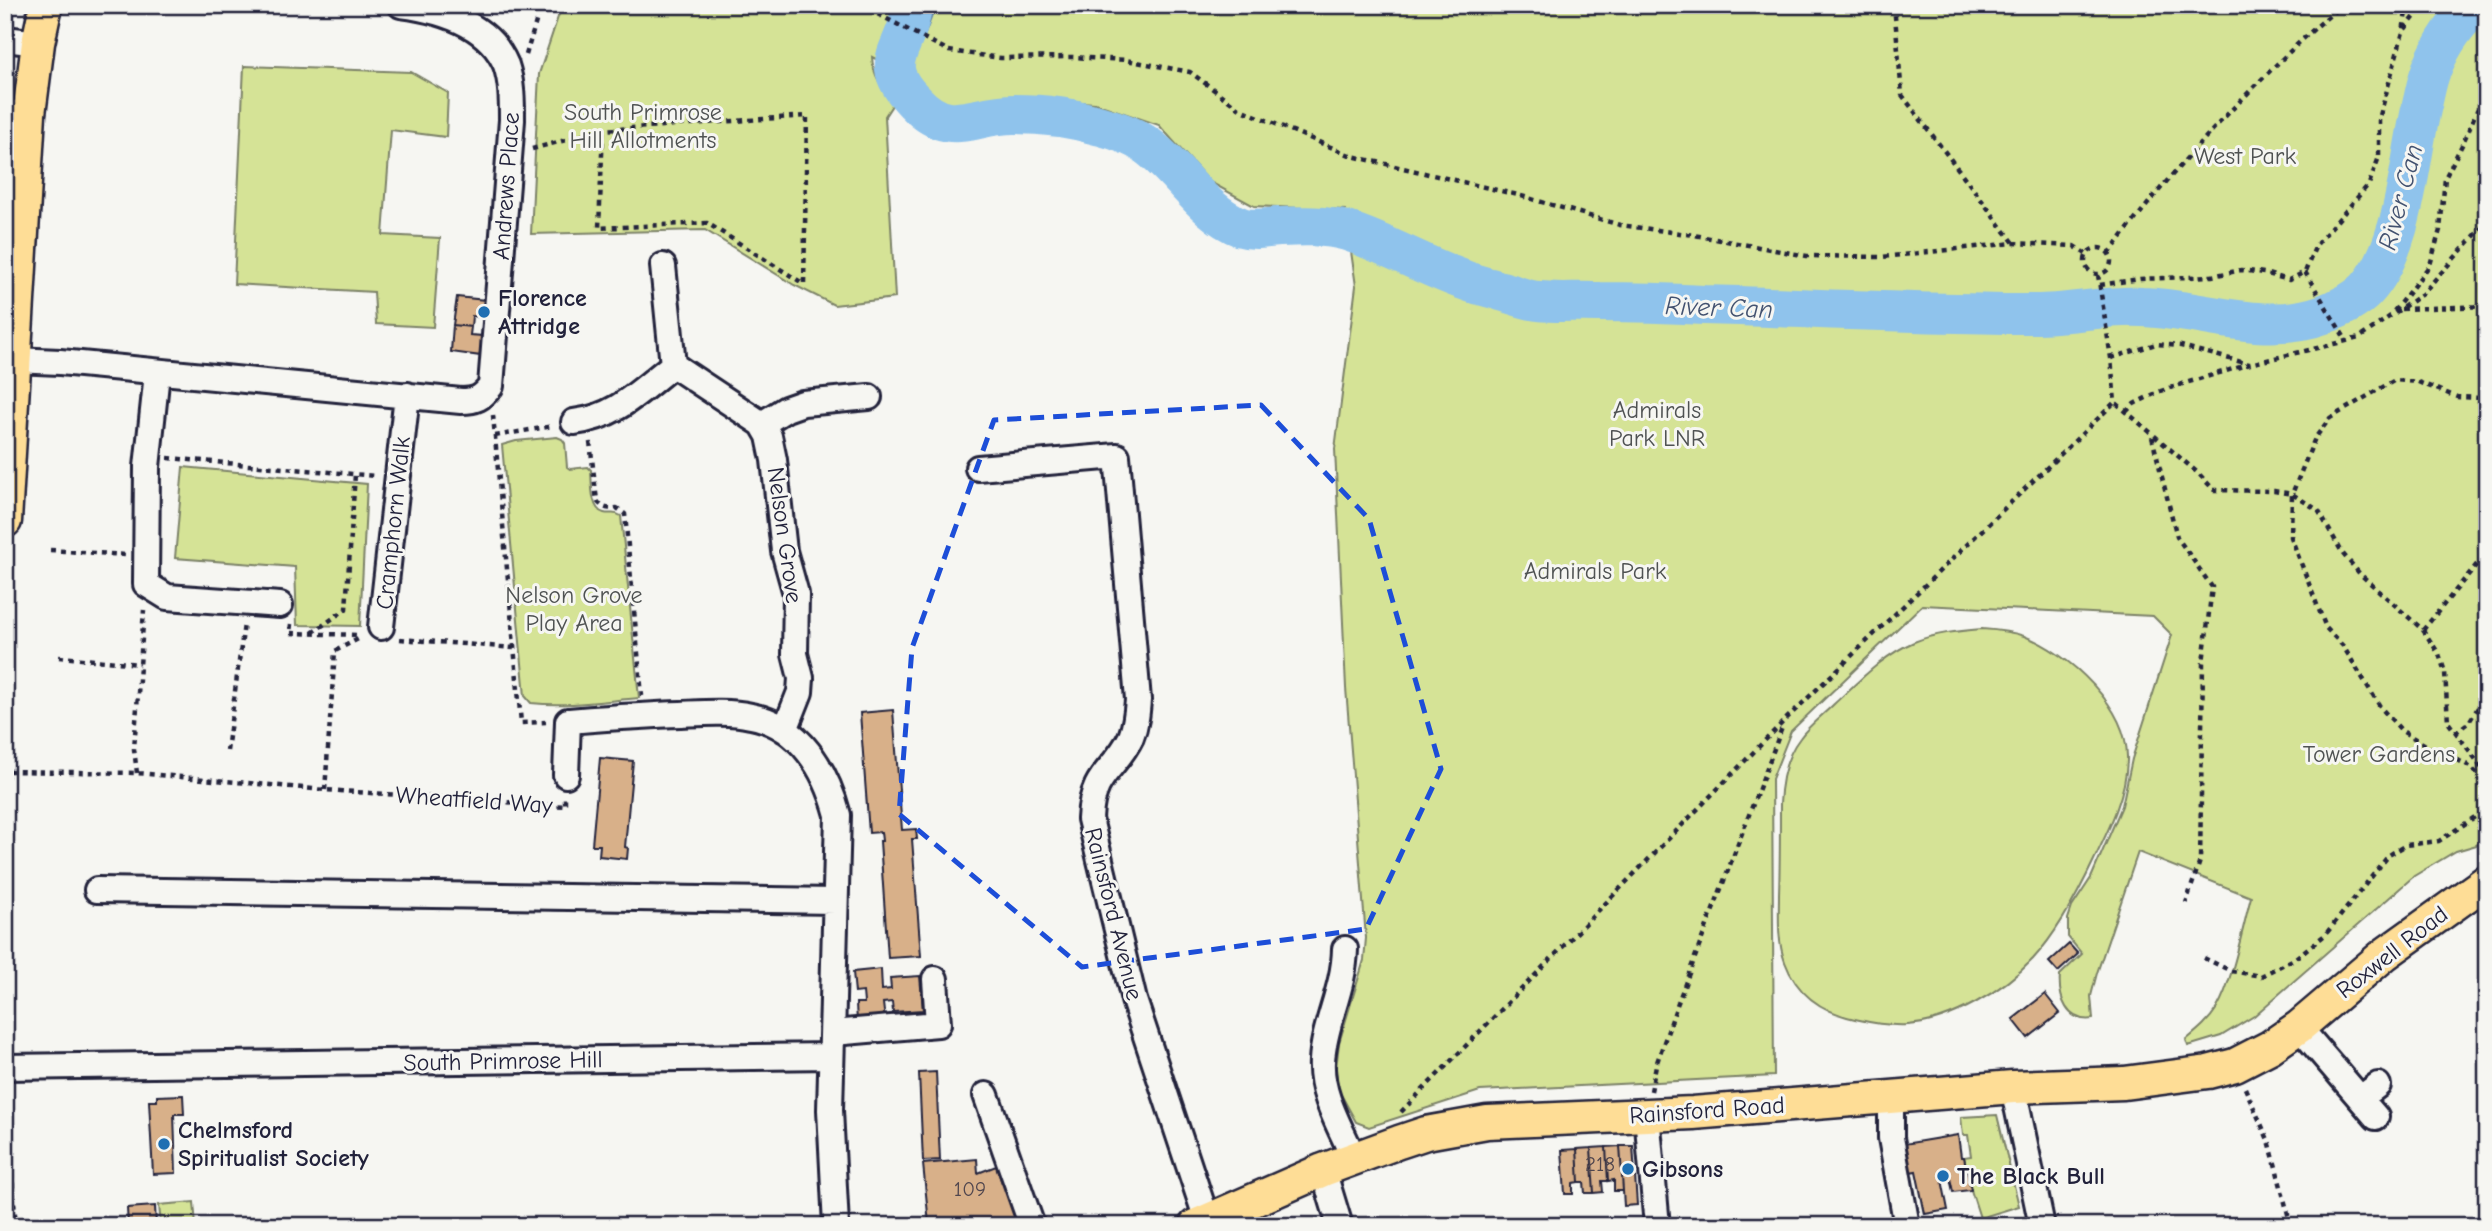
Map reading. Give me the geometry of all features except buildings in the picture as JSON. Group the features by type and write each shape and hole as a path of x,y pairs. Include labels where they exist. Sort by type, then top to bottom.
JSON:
{"main road":[{"path":"5,521 10,320 27,168 17,113 38,44 46,5"},
{"name":"Roxwell Road","path":"2235,1065 2270,1047 2299,1027 2385,954 2487,881"},
{"name":"Rainsford Road","path":"1201,1223 1323,1170 1399,1142 1426,1133 1486,1122 1647,1115 1891,1099 2013,1087 2124,1083 2181,1077 2235,1065"}],"street":[{"name":"Andrews Place","path":"401,5 430,9 467,25 486,37 505,64 512,95 510,147 491,386"},
{"path":"5,39 38,44"},
{"path":"663,266 673,365"},
{"path":"10,380 60,362 474,401 483,397 491,386"},
{"path":"581,421 613,412 673,365"},
{"path":"673,365 762,424 786,409 803,403 869,397"},
{"path":"157,373 148,457 146,584 167,597 280,605"},
{"name":"Cramphorn Walk","path":"379,633 407,395"},
{"name":"Nelson Grove","path":"762,424 769,436 774,460 784,551 796,594 795,654 801,678 800,692 785,730"},
{"name":"Rainsford Avenue","path":"978,468 1117,456 1138,700 1130,739 1098,782 1091,799 1090,818 1134,1000 1201,1223"},
{"path":"568,721 644,715 726,713 752,716 785,730 803,744 830,786 838,815 830,1110 836,1226"},
{"name":"Wheatfield Way","path":"566,775 568,721"},
{"path":"97,890 835,901"},
{"path":"1345,949 1341,987 1322,1061 1323,1080 1330,1103 1354,1158"},
{"name":"South Primrose Hill","path":"5,1067 832,1045 938,1024 935,979"},
{"path":"2299,1027 2372,1100"},
{"path":"2013,1087 2042,1226"},
{"path":"986,1095 1032,1226"},
{"path":"1891,1099 1891,1138 1907,1226"},
{"path":"1647,1115 1657,1226"},
{"path":"1323,1170 1340,1226"}],"path":[{"path":"505,64 524,60 541,5"},
{"path":"860,5 949,51 1001,58 1072,57 1126,60 1190,72 1240,109 1352,156 1518,195 1620,225 1694,235 1807,256 1882,257 2014,243 2074,246 2086,254"},
{"path":"1894,5 1902,95 2014,243"},
{"path":"2109,254 2158,188 2220,121 2314,27 2342,5"},
{"path":"2100,285 2140,279 2212,276 2241,270 2289,280 2305,272 2316,245 2369,184 2379,157 2379,120 2403,32 2407,5"},
{"path":"2403,32 2424,5"},
{"path":"2391,316 2430,265 2440,230 2445,178 2487,87"},
{"path":"510,147 535,149 603,130 807,116 804,284 707,223 599,228 603,130"},
{"path":"2126,412 2134,404 2158,392 2250,364 2359,338 2422,294 2487,222"},
{"path":"2097,248 2109,254 2109,269 2098,275 2090,273 2085,266 2086,254 2097,248"},
{"path":"2305,272 2346,341"},
{"path":"2098,275 2115,402 2214,490 2292,494 2318,510 2343,554 2360,574 2423,630 2439,654 2445,672 2448,722 2477,761 2487,780"},
{"path":"2401,309 2487,306"},
{"path":"2111,358 2156,344 2181,345 2250,364"},
{"path":"2487,396 2458,397 2418,382 2395,380 2330,418 2315,438 2292,494 2291,537 2326,628 2343,646 2381,708 2402,731 2466,764 2487,780"},
{"path":"491,386 521,723 568,721"},
{"path":"1399,1142 1395,1119 1785,720 2115,402"},
{"path":"495,436 581,421 597,501 607,509 617,508 625,514 644,715"},
{"path":"2152,435 2178,537 2212,587 2203,663 2200,862 2186,903"},
{"path":"148,457 398,478"},
{"path":"311,634 345,608 355,474"},
{"path":"50,550 146,556"},
{"path":"2423,630 2486,553"},
{"path":"137,773 134,749 146,584"},
{"path":"227,751 247,603"},
{"path":"280,605 292,606 290,633 379,633 514,648"},
{"name":"Cramphorn Walk","path":"325,790 335,651 379,633"},
{"path":"59,657 139,664"},
{"path":"2455,733 2469,722 2482,701 2487,701"},
{"path":"1647,1115 1656,1065 1785,720"},
{"name":"Wheatfield Way","path":"5,790 8,771 137,773 325,790 565,806 566,775"},
{"path":"2204,958 2231,971 2261,976 2294,959 2325,935 2389,855 2406,845 2439,841 2487,809"},
{"path":"2235,1065 2270,1144 2291,1226"},
{"path":"5,1093 16,1226"}],"highlighted area":[{"path":"1261,405 1369,519 1441,769 1366,929 1082,967 899,814 912,648 994,420"}],"green space":[{"name":"Admirals Park LNR","path":"562,5 2487,5 2487,842 2456,851 2414,876 2254,1016 2221,1036 2188,1046 2186,1040 2210,1017 2223,997 2251,897 2138,852 2097,973 2091,996 2093,1019 2077,1017 2066,1007 2060,984 2060,975 2082,954 2068,937 2068,919 2072,907 2091,878 2122,806 2132,759 2172,635 2153,616 1922,605 1791,731 1772,779 1774,1076 1480,1091 1369,1127 1356,1122 1338,1089 1336,1069 1339,1043 1364,960 1366,938 1346,688 1335,449 1356,286 1345,210 1254,206 1210,182 1159,125 1095,103 1006,96 955,106 931,95 903,72 872,57 879,81 894,102 885,116 895,298 834,305 794,285 705,230 531,234 539,74"},
{"path":"244,66 411,72 448,93 446,137 391,130 383,235 440,238 433,327 376,324 374,292 234,284"},
{"name":"Nelson Grove Play Area","path":"557,437 565,443 567,467 588,467 591,470 594,501 599,511 621,516 639,698 558,704 531,703 525,696 502,445"},
{"path":"183,467 367,484 360,626 297,625 295,567 175,558"},
{"path":"1982,629 2014,633 2041,644 2077,669 2107,702 2125,740 2127,760 2124,786 2116,812 2088,873 2059,925 2033,959 1992,993 1959,1011 1925,1023 1882,1024 1832,1012 1812,1000 1797,984 1785,962 1781,945 1780,804 1787,761 1808,729 1892,654 1931,636"},
{"path":"1997,1115 2019,1206 1980,1218 1964,1157 1971,1156 1968,1135 1963,1135 1961,1117"},
{"path":"194,1202 196,1226 161,1226 159,1205"}],"water":[{"path":"887,5 936,5 925,34 891,17"}],"waterway":[{"name":"River Can","path":"912,5 910,20 897,55 896,75 915,102 939,119 962,122 999,115 1036,115 1112,129 1130,136 1158,154 1203,201 1227,220 1241,227 1255,229 1313,226 1347,231 1469,282 1529,299 1553,302 1994,314 2048,314 2142,307 2256,322 2301,320 2324,314 2362,294 2379,272 2389,251 2404,202 2430,72 2450,34 2477,5"}],"place":[{"name":"Florence Attridge","path":"484,312"},
{"name":"Chelmsford Spiritualist Society","path":"164,1144"},
{"name":"Gibsons","path":"1628,1169"},
{"name":"The Black Bull","path":"1943,1176"}],"park label":[{"name":"South Primrose Hill Allotments","path":"643,126"},
{"name":"West Park","path":"2245,156"},
{"name":"Admirals Park","path":"1595,571"},
{"name":"Tower Gardens","path":"2379,754"}]}
